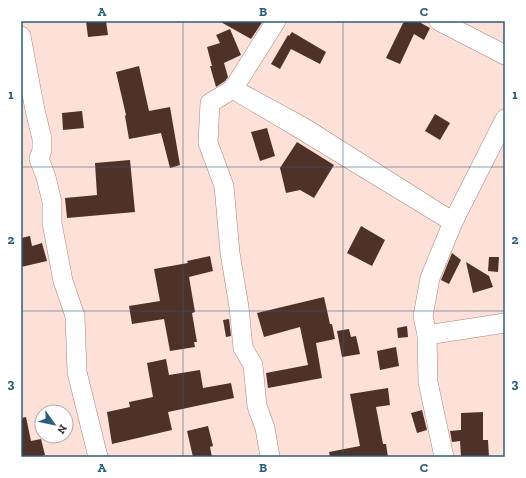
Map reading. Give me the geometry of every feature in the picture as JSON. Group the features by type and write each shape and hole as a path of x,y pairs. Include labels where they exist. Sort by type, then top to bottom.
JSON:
{"street":[{"path":"270,457 265,428 257,406 253,365 243,348 239,307 230,253 224,186 208,143 210,103 233,89 276,21"},
{"path":"443,22 505,55"},
{"path":"21,36 42,139 42,150 39,160 46,177 52,202 52,223 63,281 75,316 77,372 98,457"},
{"path":"233,89 303,127 452,222"},
{"path":"444,457 428,382 427,335 423,316 430,278 452,222 505,119"},
{"path":"427,335 505,322"}],"building":[{"path":"86,21 106,21 108,35 88,37"},
{"path":"219,21 263,21 251,39"},
{"path":"404,21 421,21 421,23 430,28 424,40 414,34 400,64 386,58"},
{"path":"230,29 241,55 224,63 228,77 216,87 210,66 212,66 207,47 220,43 216,35"},
{"path":"292,32 326,52 320,64 291,49 280,69 271,64 288,35 289,36"},
{"path":"139,66 149,111 170,107 180,165 170,168 161,133 129,139 126,115 116,72"},
{"path":"82,111 84,128 63,130 62,113"},
{"path":"435,114 450,123 440,140 425,131"},
{"path":"267,128 275,156 260,161 251,132"},
{"path":"297,142 334,165 314,198 300,190 286,193 280,168"},
{"path":"130,160 135,212 67,218 65,198 97,195 95,163"},
{"path":"361,226 385,240 372,266 347,253"},
{"path":"30,236 32,246 42,243 47,261 21,267 21,238"},
{"path":"452,253 461,260 449,284 441,280"},
{"path":"210,256 213,271 189,277 195,312 192,313 197,342 194,342 195,347 170,351 164,319 132,324 129,306 160,301 154,269 188,263 187,261"},
{"path":"489,257 499,257 498,272 488,271"},
{"path":"466,262 489,276 493,287 473,293"},
{"path":"324,297 335,339 316,343 322,378 268,388 266,373 308,365 300,327 264,337 257,313"},
{"path":"229,319 231,336 226,337 223,320"},
{"path":"407,326 408,337 398,338 397,328"},
{"path":"349,329 351,337 356,336 360,354 342,357 337,331"},
{"path":"396,347 399,366 380,370 377,351"},
{"path":"166,359 169,375 200,370 203,388 231,383 234,398 168,412 172,430 112,444 107,412 130,407 129,402 153,397 147,363"},
{"path":"388,388 390,405 376,407 383,444 386,444 388,457 330,457 329,452 360,446 350,394"},
{"path":"422,410 427,430 417,433 411,413"},
{"path":"483,412 483,440 488,440 489,457 461,457 460,441 452,442 450,431 461,430 461,413"},
{"path":"26,417 31,441 34,440 34,444 42,444 45,455 37,457 21,457 21,418"},
{"path":"208,426 213,446 210,447 212,457 193,457 187,431"}]}
